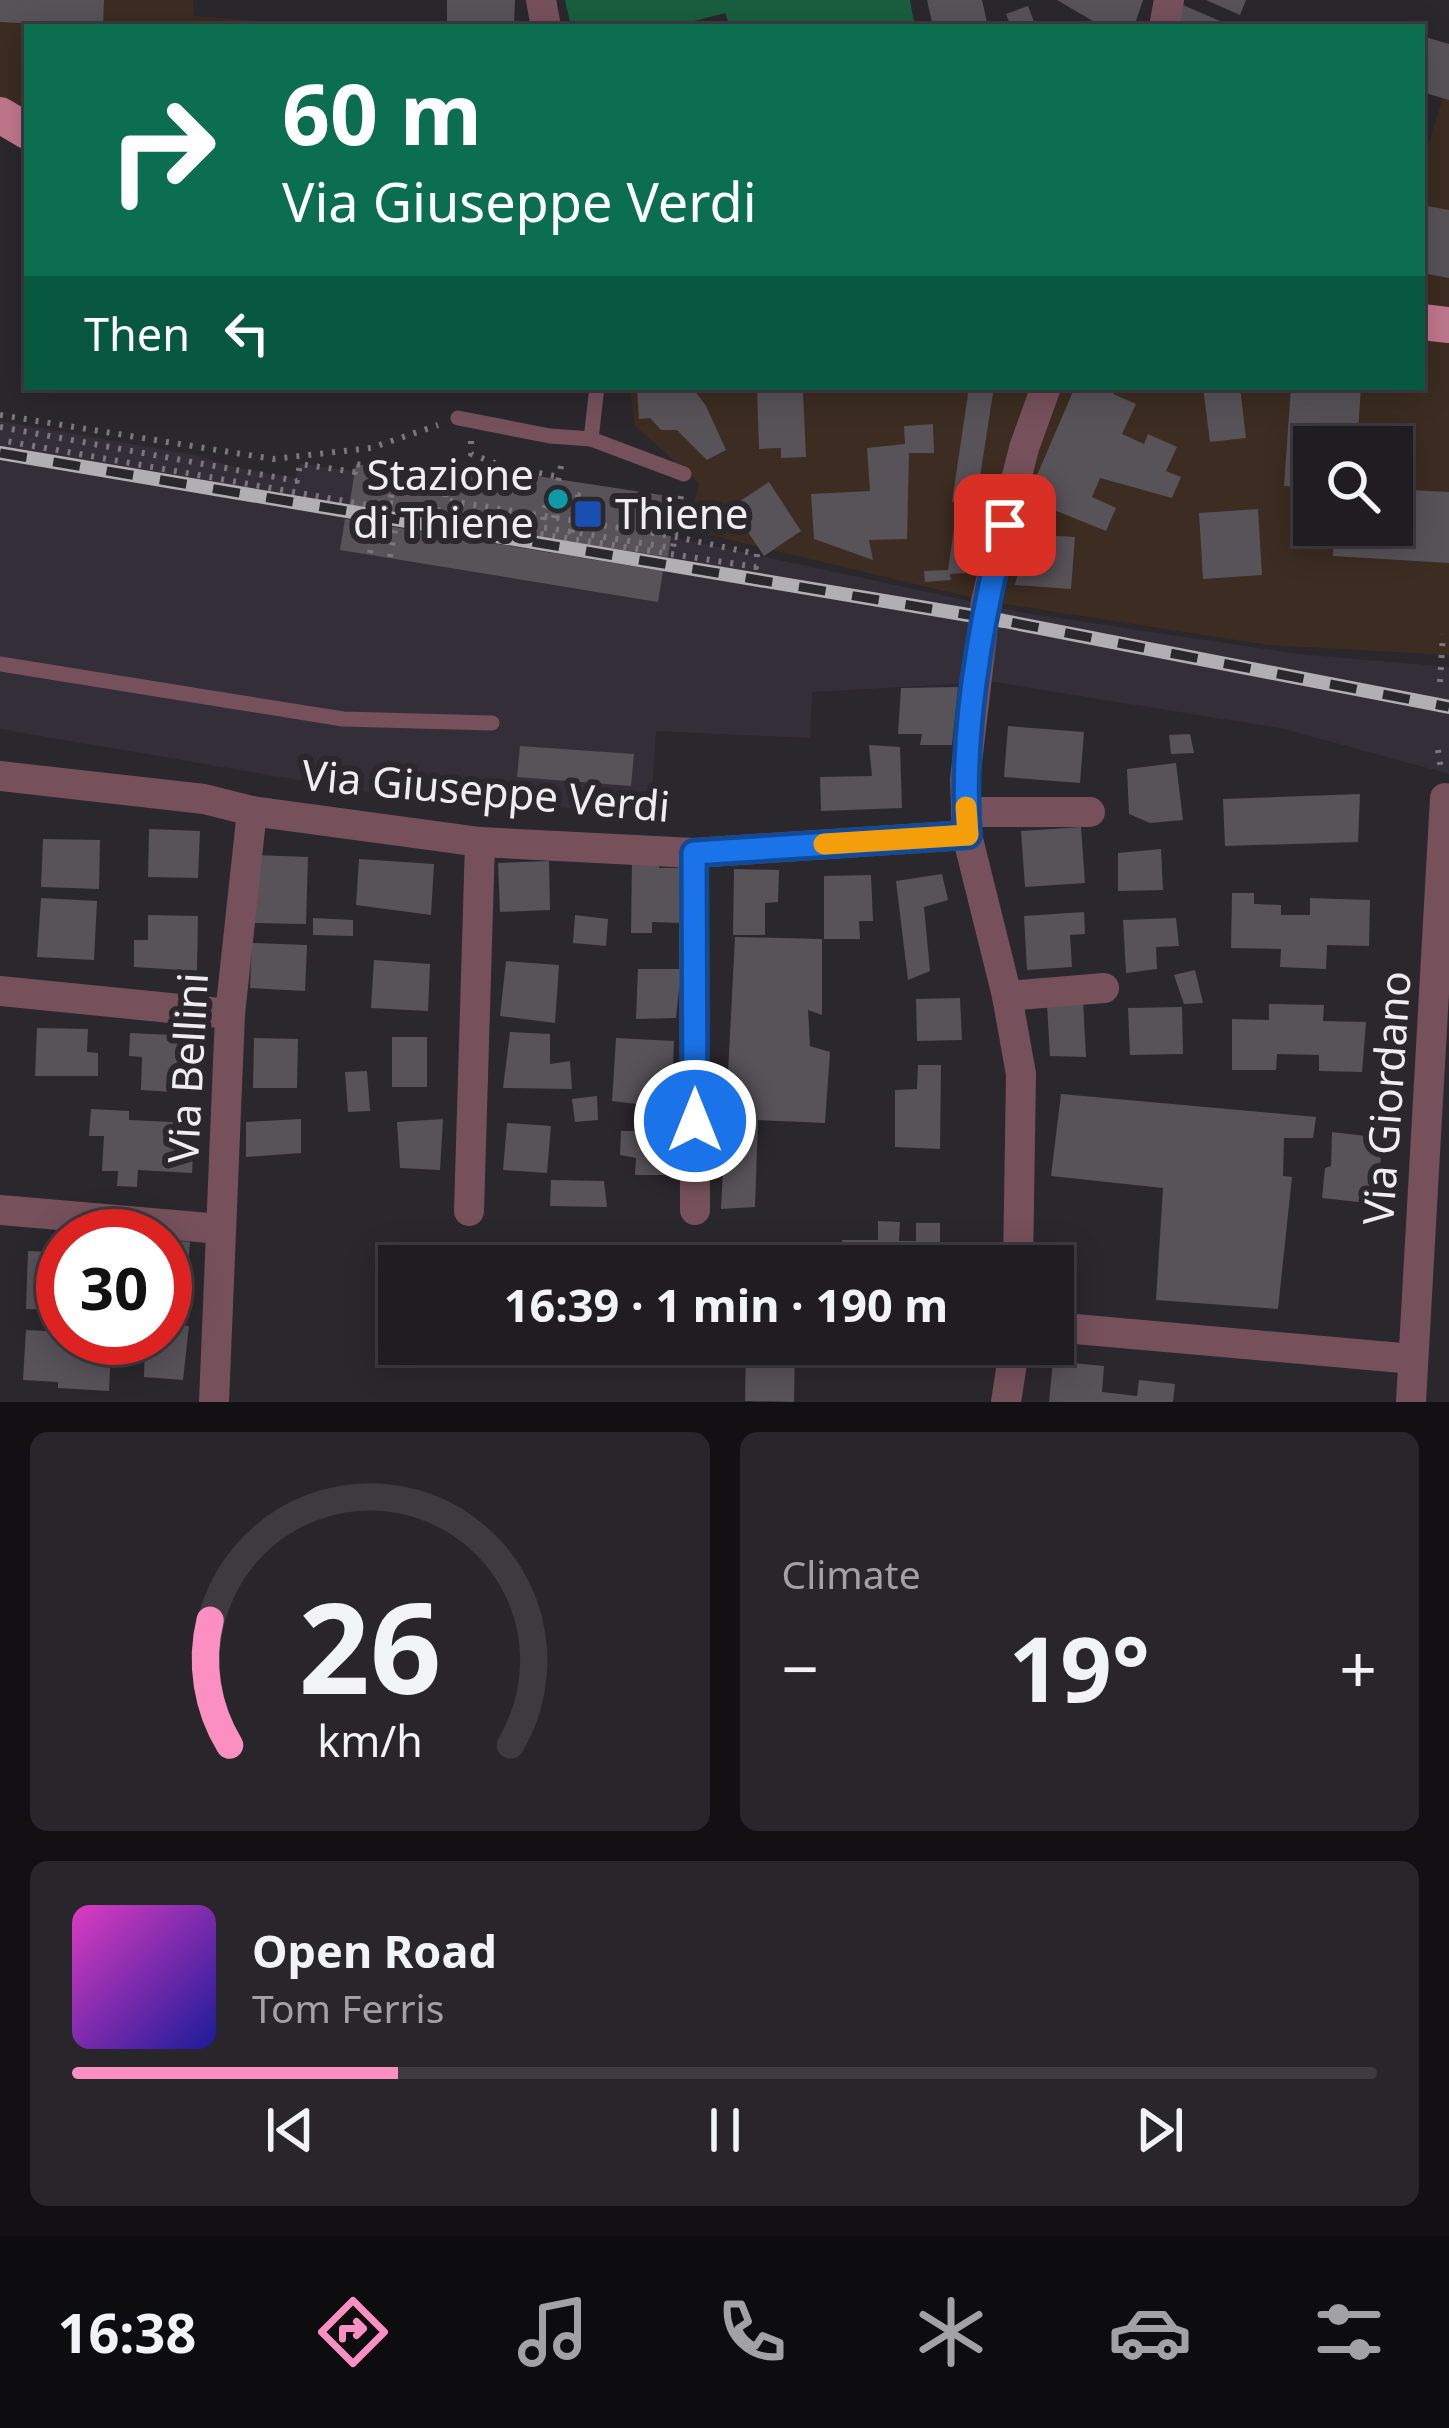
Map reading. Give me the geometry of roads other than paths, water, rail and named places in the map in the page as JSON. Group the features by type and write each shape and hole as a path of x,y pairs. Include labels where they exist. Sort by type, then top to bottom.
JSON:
{"street":[{"path":"1018,1245 1021,1074 967,823 965,779 986,601 1024,448 1045,390"},
{"name":"Via Giuseppe Verdi","path":"0,776 204,799 253,811 480,842 694,853 1090,812"},
{"name":"Via Bellini","path":"214,1402 230,1014 253,811"},
{"name":"Via Giordano","path":"1411,1402 1444,935 1446,811"},
{"path":"469,1211 480,842"},
{"path":"694,853 695,1210"},
{"path":"1007,996 1104,988"},
{"path":"0,992 230,1014"},
{"path":"0,1210 221,1229"},
{"path":"1074,1329 1413,1359"},
{"path":"1006,1402 1012,1365"}],"lane":[{"path":"591,439 597,390"},
{"path":"458,418 591,439 684,474"},
{"path":"0,664 343,719 492,723"}],"railway":[{"path":"0,453 1004,621 1449,707"}],"place":[{"name":"Stazione di Thiene","path":"558,499"},
{"name":"Thiene","path":"588,514"}]}
